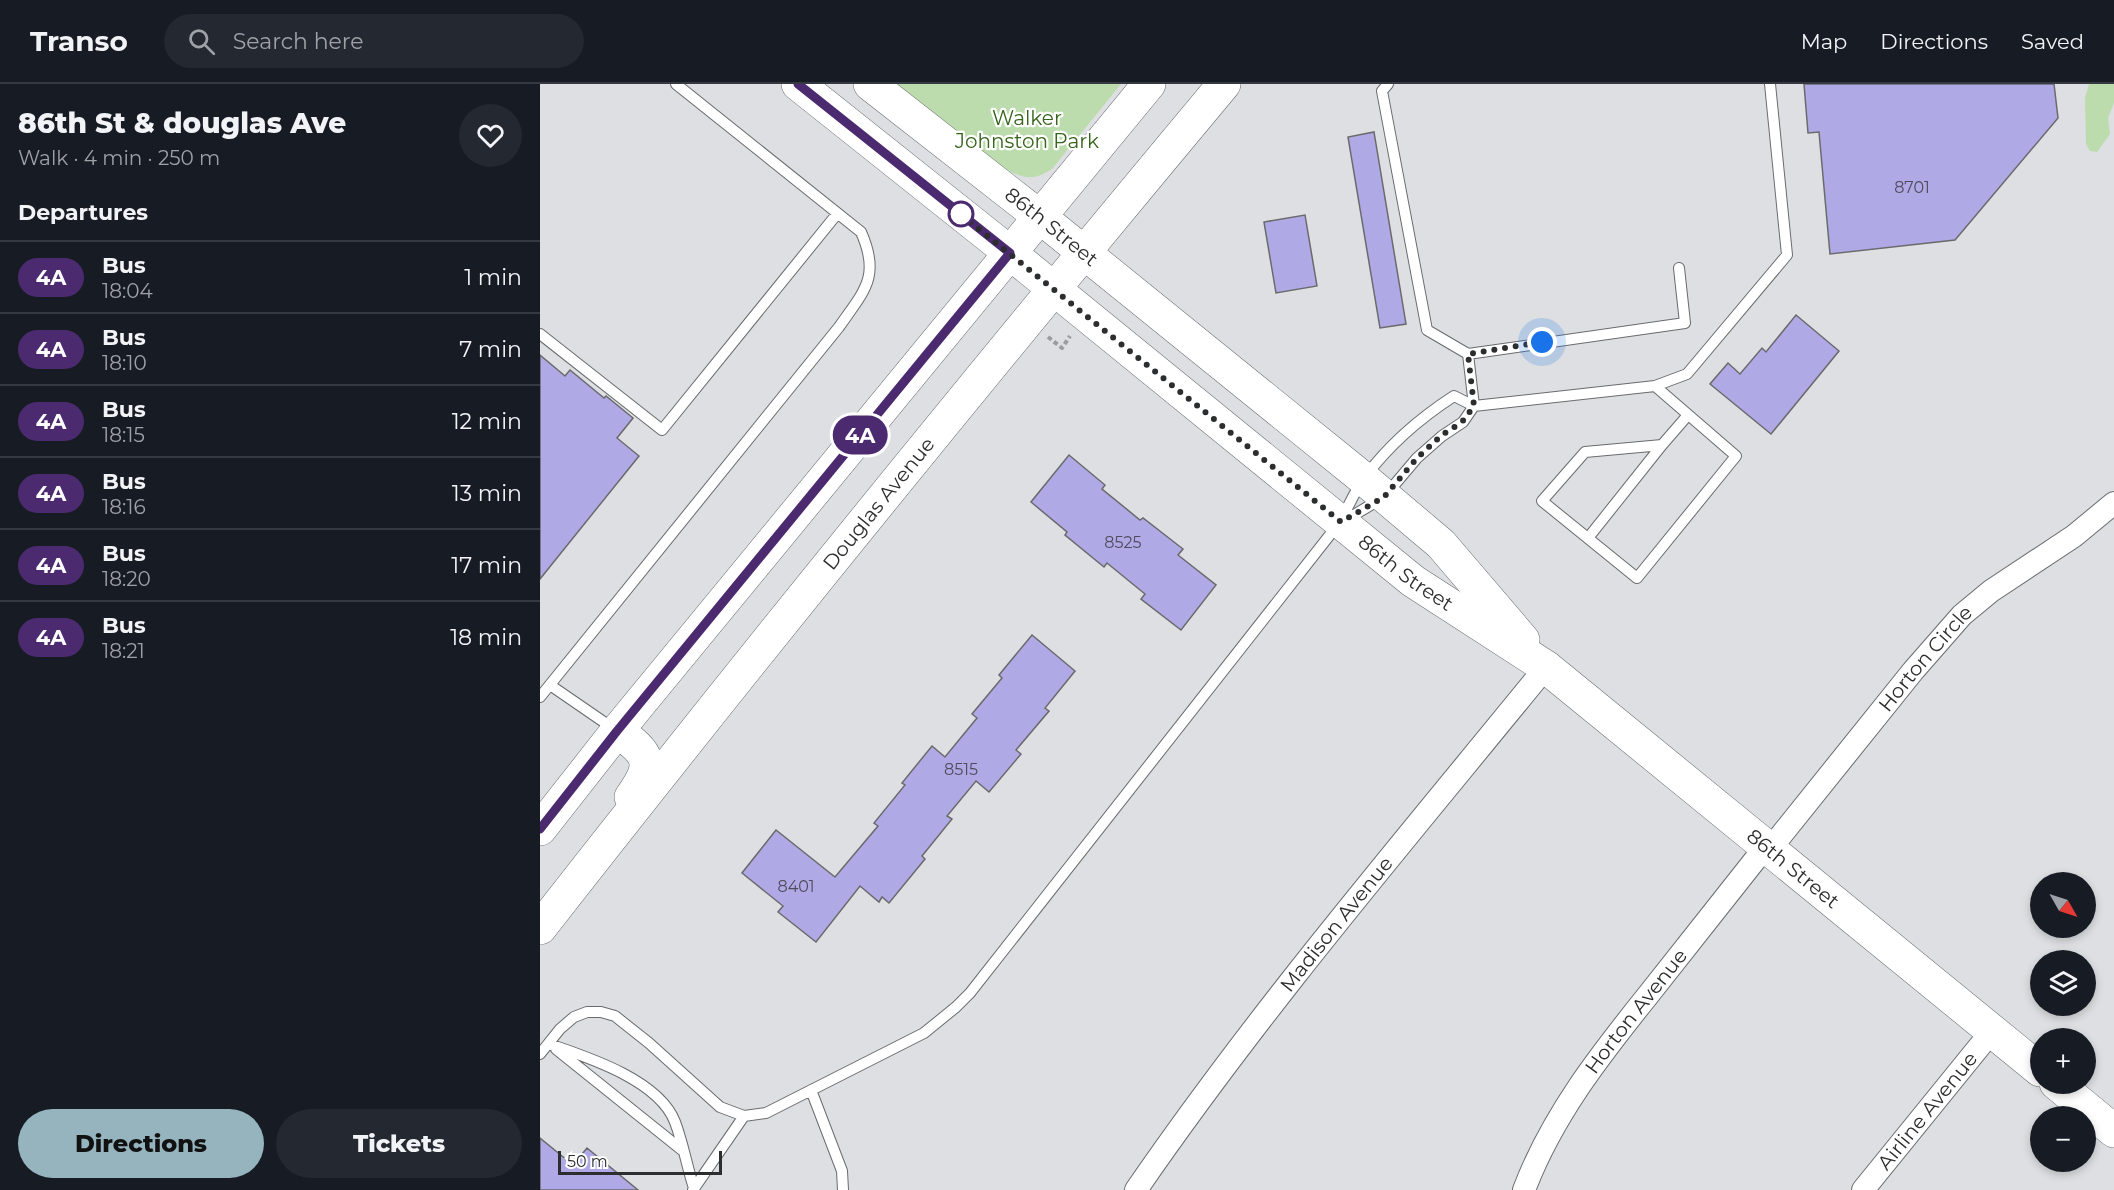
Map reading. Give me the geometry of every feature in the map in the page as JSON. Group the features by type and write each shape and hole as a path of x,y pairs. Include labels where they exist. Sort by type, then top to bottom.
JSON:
{"main road":[{"name":"86th Street","path":"798,84 1010,253 1413,581 1546,667 2030,1062"},
{"name":"86th Street","path":"870,84 1040,217 1441,544 1546,667"},
{"path":"540,829 617,731 1149,84"},
{"name":"Douglas Avenue","path":"540,928 1053,288 1224,84"},
{"path":"571,888 580,863 644,779 647,763 639,747 617,731"},
{"path":"2069,1094 2114,1131"}],"street":[{"name":"Horton Circle","path":"1768,848 1913,671 1962,615 1990,591 2074,536 2114,503"},
{"name":"Madison Avenue","path":"1136,1190 1257,1022 1546,667"},
{"name":"Horton Avenue","path":"1524,1190 1546,1140 1572,1095 1602,1053 1768,848"},
{"name":"Airline Avenue","path":"1863,1190 1992,1031"}],"lane":[{"path":"540,697 831,336 864,291 871,269 869,250 861,232 676,84"},
{"path":"1388,84 1382,91 1427,330 1468,354 1685,322 1679,268"},
{"path":"1341,522 1374,488 1405,434 1430,411 1454,396 1474,406 1655,386 1687,374 1787,255 1770,84"},
{"path":"540,334 662,430 837,214"},
{"path":"540,1054 560,1029 574,1017 587,1012 602,1012 615,1016 649,1043 720,1107 744,1116 766,1113 924,1033 963,1000 1341,522 1374,488 1417,458 1442,435 1462,422 1474,406 1468,354"},
{"path":"1655,386 1736,456 1637,578 1542,501 1585,452 1662,446"},
{"path":"1588,538 1688,415"},
{"path":"550,685 617,731"},
{"path":"549,1044 622,1072 654,1095 674,1120 693,1189"},
{"path":"549,1044 682,1150"},
{"path":"811,1090 842,1170 843,1190"},
{"path":"693,1189 744,1116"}],"green space":[{"name":"Walker Johnston Park","path":"895,84 1121,84 1052,169 1040,175 1027,177 1014,173 980,152"},
{"path":"2089,84 2114,84 2114,103 2108,118 2110,134 2097,152 2090,151 2086,144 2085,98"}],"building":[{"path":"1804,84 2054,84 2058,118 1955,240 1830,254 1819,132 1808,133"},
{"path":"1374,132 1406,324 1380,328 1348,137"},
{"path":"1305,215 1317,286 1276,293 1264,222"},
{"path":"1796,315 1839,351 1771,434 1710,384 1728,363 1740,374 1762,348 1766,352"},
{"path":"540,355 565,376 570,370 633,418 617,438 639,456 540,579"},
{"path":"1069,455 1105,485 1102,489 1140,520 1143,518 1183,549 1178,555 1216,585 1181,630 1141,599 1145,594 1107,563 1104,567 1065,535 1067,532 1031,502"},
{"path":"1032,635 1075,671 1045,708 1049,711 1016,750 1021,754 989,792 976,781 947,816 952,819 922,856 925,859 889,903 882,897 879,902 860,886 816,942 778,912 783,906 742,873 776,830 835,877 878,826 874,823 905,785 902,783 932,746 945,757 977,718 972,714 1002,678 999,675"},
{"path":"540,1138 573,1165 587,1148 638,1190 540,1190"}],"bus line":[{"name":"4A","path":"540,829 617,731 1010,253 798,84"}],"route":[{"path":"961,214 953,208 1341,522 1384,497 1417,458 1442,435 1462,422 1474,406 1468,354 1542,342"}]}
